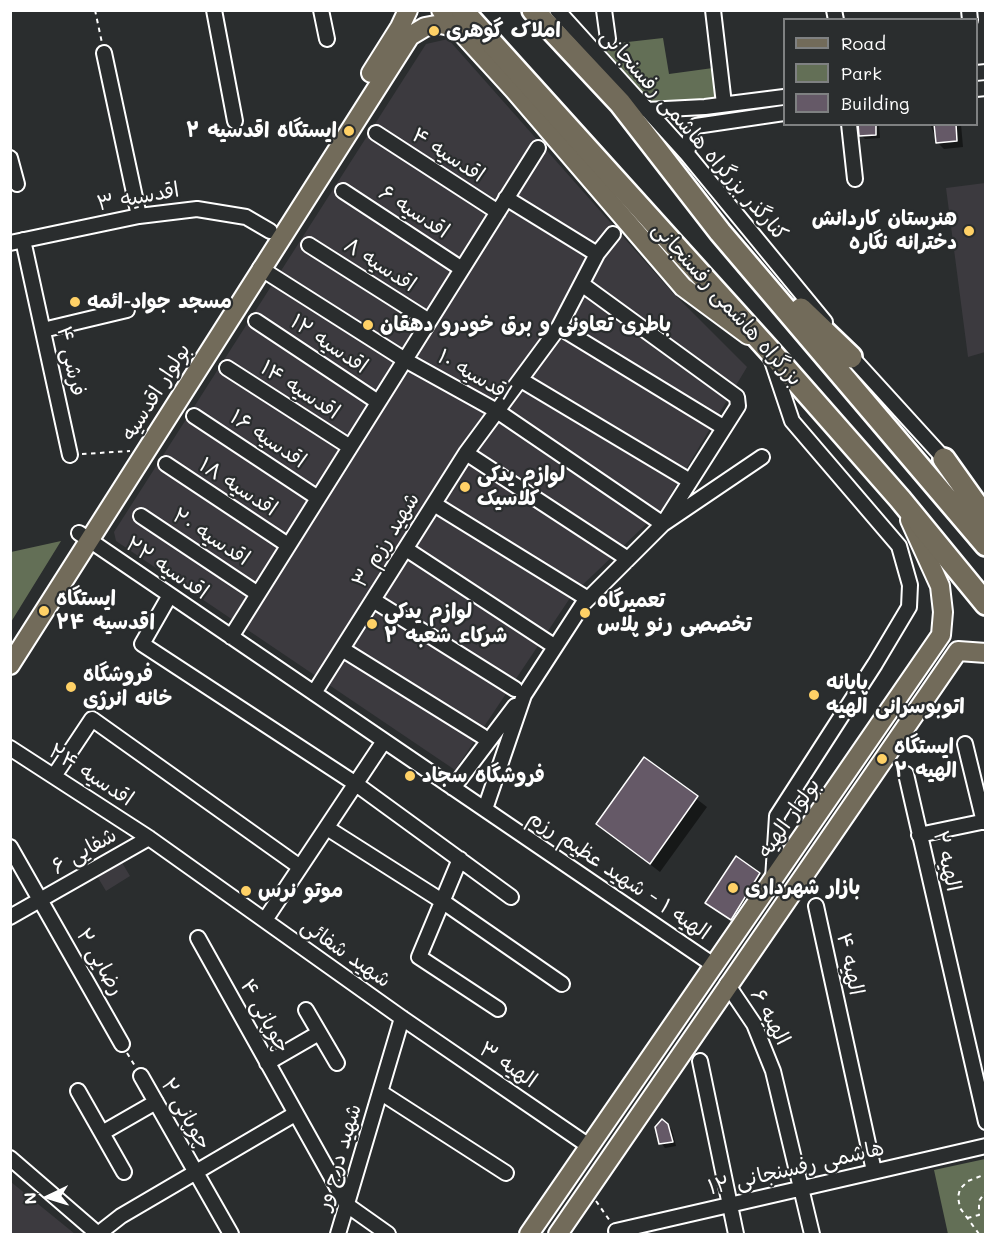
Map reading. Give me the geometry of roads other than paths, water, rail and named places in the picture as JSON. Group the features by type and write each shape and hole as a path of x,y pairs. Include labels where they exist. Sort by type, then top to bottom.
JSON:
{"highway":[{"name":"بزرگراه هاشمی رفسنجانی","path":"533,10 620,103 720,232 986,545"},
{"name":"بزرگراه هاشمی رفسنجانی","path":"467,19 769,350 900,499 986,604"},
{"path":"720,232 850,357"},
{"path":"944,459 986,518"}],"main road":[{"name":"بولوار اقدسیه","path":"10,665 131,451 400,27 408,10"},
{"path":"441,10 467,19"},
{"name":"بولوار اقدسیه","path":"10,642 84,537 410,36 425,27 467,19"},
{"path":"900,499 940,586 943,612 941,635 953,639 958,651 986,653"},
{"name":"بولوار الهیه","path":"529,1234 941,635"},
{"name":"بولوار الهیه","path":"558,1234 727,984 958,651"}],"street":[{"path":"214,10 235,121"},
{"path":"321,10 327,39"},
{"name":"کنارگذر بزرگراه هاشمی رفسنجانی","path":"557,10 687,154 807,296 850,357 986,507"},
{"path":"604,10 608,39"},
{"path":"713,10 724,104"},
{"path":"104,53 140,216"},
{"path":"646,110 705,107 783,97"},
{"path":"705,107 698,115 700,121 706,123"},
{"path":"687,154 691,132 696,126 783,113"},
{"path":"849,126 855,179"},
{"name":"اقدسیه ۴","path":"376,133 498,212"},
{"path":"231,637 538,148"},
{"path":"10,158 16,184"},
{"name":"اقدسیه ۶","path":"343,191 462,269"},
{"path":"506,198 597,254"},
{"name":"اقدسیه ۳","path":"17,242 140,216 197,209 246,218 270,231"},
{"name":"شهید رزم ۳","path":"314,693 466,453 559,327 583,285 597,254 613,234"},
{"name":"فرشی ۴","path":"17,242 42,330 70,455"},
{"name":"اقدسیه ۸","path":"309,245 429,321"},
{"name":"اقدسیه ۱۰","path":"260,268 405,360 497,411 663,524"},
{"path":"583,285 737,397 738,406 663,524"},
{"path":"42,330 127,310"},
{"name":"اقدسیه ۱۲","path":"256,321 378,402"},
{"path":"559,327 723,427"},
{"path":"769,350 792,421 899,546 908,569 910,585 909,607 777,816 773,879"},
{"name":"اقدسیه ۱۴","path":"227,368 350,447"},
{"path":"521,380 690,481"},
{"name":"اقدسیه ۱۶","path":"194,416 318,498"},
{"path":"466,453 628,559"},
{"path":"453,788 519,692 588,599 663,524 762,457"},
{"name":"اقدسیه ۱۸","path":"165,464 288,545"},
{"path":"434,504 588,599"},
{"name":"اقدسیه ۲۰","path":"141,516 258,594"},
{"name":"اقدسیه ۲۲","path":"84,537 231,637"},
{"path":"406,549 554,646"},
{"path":"170,595 142,644 356,784 511,897"},
{"path":"373,600 519,692"},
{"name":"الهیه ۱ - شهید عظیم رزم","path":"231,637 715,966"},
{"path":"342,649 482,736"},
{"path":"485,809 519,692"},
{"path":"54,776 92,719 300,867"},
{"path":"265,920 384,741"},
{"path":"919,835 985,821 965,744"},
{"name":"اقدسیه ۲۴","path":"10,748 149,838"},
{"name":"الهیه ۲","path":"906,774 986,1122"},
{"path":"327,828 442,901 562,984"},
{"name":"شفایی ۶","path":"10,917 149,838"},
{"name":"شهید شفائی","path":"149,838 402,1018"},
{"name":"رضایی ۲","path":"10,847 122,1044"},
{"path":"460,859 419,957 498,1009"},
{"name":"الهیه ۴","path":"816,906 874,1171"},
{"name":"چوپانی ۴","path":"198,938 347,1205"},
{"name":"الهیه ۶","path":"727,984 754,1024 773,1071 812,1234"},
{"path":"306,1010 337,1063"},
{"name":"شهید درج ور","path":"338,1234 402,1018"},
{"name":"الهیه ۳","path":"402,1018 589,1146"},
{"path":"267,1063 319,1033"},
{"path":"700,1061 736,1234"},
{"name":"چوپانی ۲","path":"141,1076 231,1234"},
{"path":"78,1091 124,1172"},
{"path":"380,1092 506,1173"},
{"path":"102,1133 156,1102"},
{"path":"10,1158 98,1234 121,1216 295,1114"},
{"name":"هاشمی رفسنجانی ۱۲","path":"616,1233 802,1187 986,1146"},
{"path":"347,1205 388,1234"}],"place":[{"name":"املاک گوهری","path":"434,31"},
{"name":"ایستگاه اقدسیه ۲","path":"349,131"},
{"name":"هنرستان کاردانش دخترانه نگاره","path":"969,231"},
{"name":"مسجد جواد ائمه","path":"75,302"},
{"name":"باطری تعاونی و برق خودرو دهقان","path":"368,325"},
{"name":"لوازم یدکی کلاسیک","path":"465,487"},
{"name":"ایستگاه اقدسیه ۲۴","path":"44,611"},
{"name":"تعمیرگاه تخصصی رنو پلاس","path":"585,613"},
{"name":"لوازم یدکی شرکاء شعبه ۲","path":"372,624"},
{"name":"فروشگاه خانه انرژی","path":"71,687"},
{"name":"پایانه اتوبوسرانی الهیه","path":"814,695"},
{"name":"ایستگاه الهیه ۲","path":"882,759"},
{"name":"فروشگاه سجاد","path":"410,776"},
{"name":"بازار شهرداری","path":"733,888"},
{"name":"موتو نرس","path":"246,891"}]}
